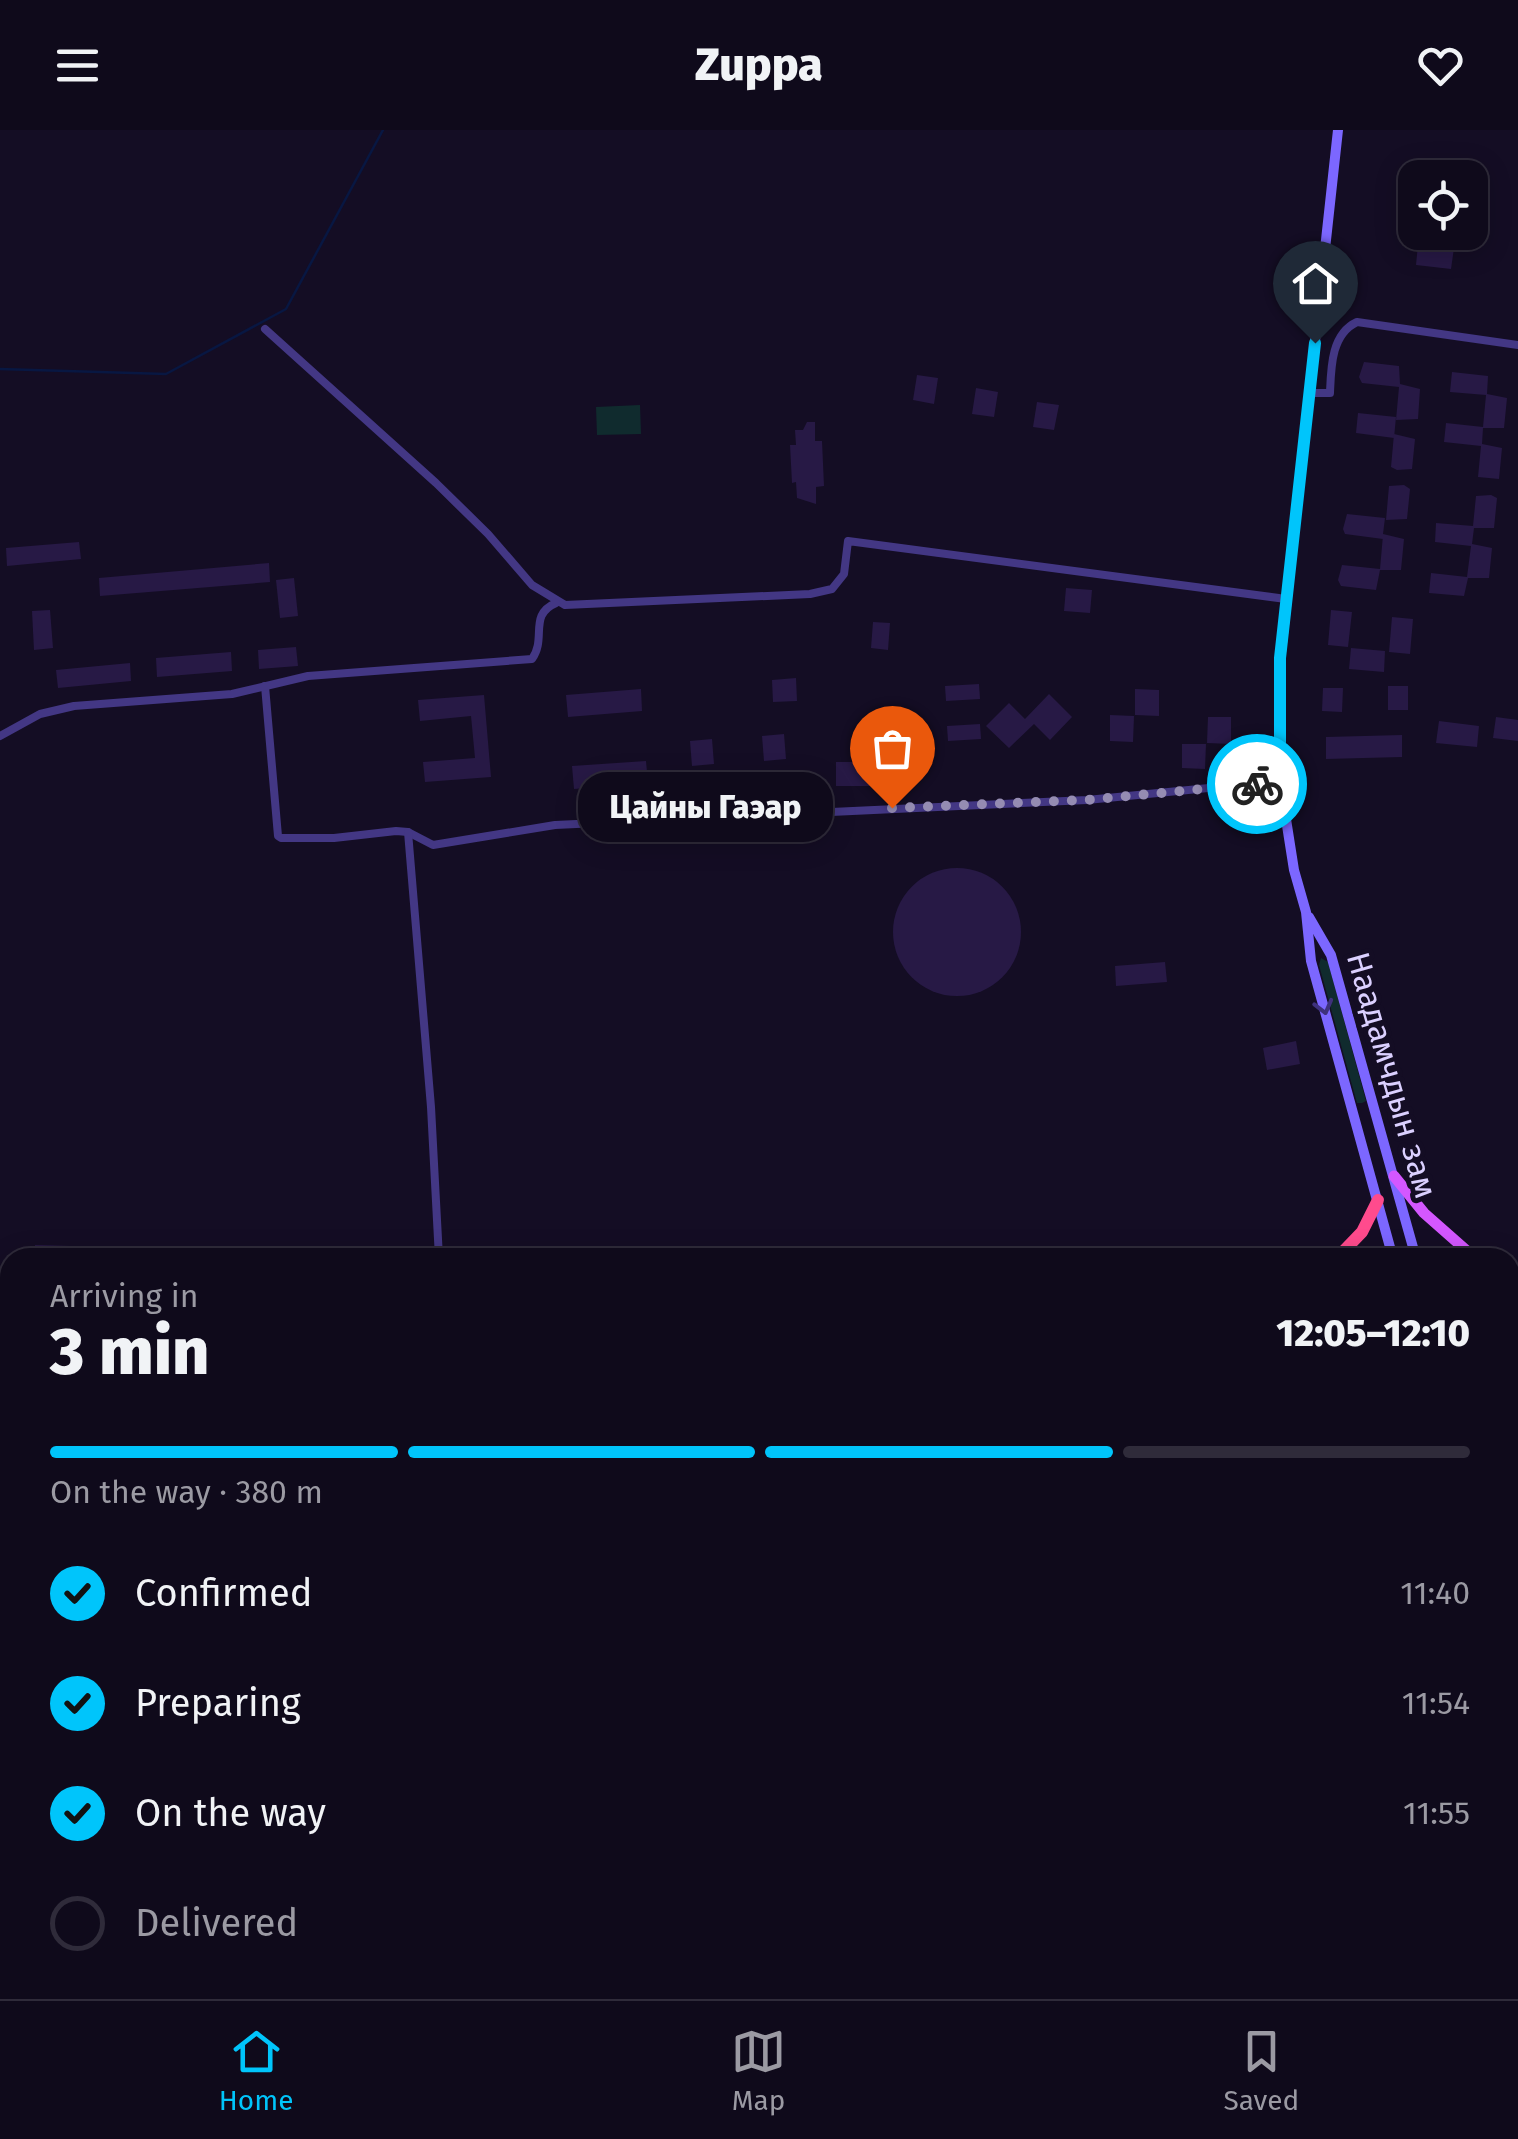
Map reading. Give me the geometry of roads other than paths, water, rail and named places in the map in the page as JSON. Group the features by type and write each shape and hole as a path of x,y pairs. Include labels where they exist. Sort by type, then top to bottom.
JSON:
{"highway":[{"path":"1347,1248 1362,1232 1378,1200"}],"main road":[{"name":"Наадамчдын зам","path":"1338,130 1286,600 1278,718 1280,781 1294,870 1306,912 1311,961 1390,1248"},
{"name":"Наадамчдын зам","path":"1306,912 1331,955 1413,1248"},
{"path":"1350,1104 1373,1105"},
{"path":"1354,1119 1373,1105"},
{"path":"1394,1176 1424,1213 1463,1248"}],"street":[{"path":"1309,393 1330,393 1331,364 1341,335 1357,322 1518,346"},
{"path":"265,329 436,483 532,585 556,603"},
{"path":"0,736 24,721 56,709 232,694 308,676 532,659 539,644 538,620 544,608 556,603 590,607 821,592 840,583 848,541 1286,600"},
{"path":"265,686 278,836 334,838 408,832 433,845 555,825 1086,800 1280,781"},
{"path":"408,832 438,1248"}],"waterway":[{"path":"0,369 166,374 286,309 383,130"}],"place":[{"name":"Цайны Гаэар","path":"892,808"}]}
